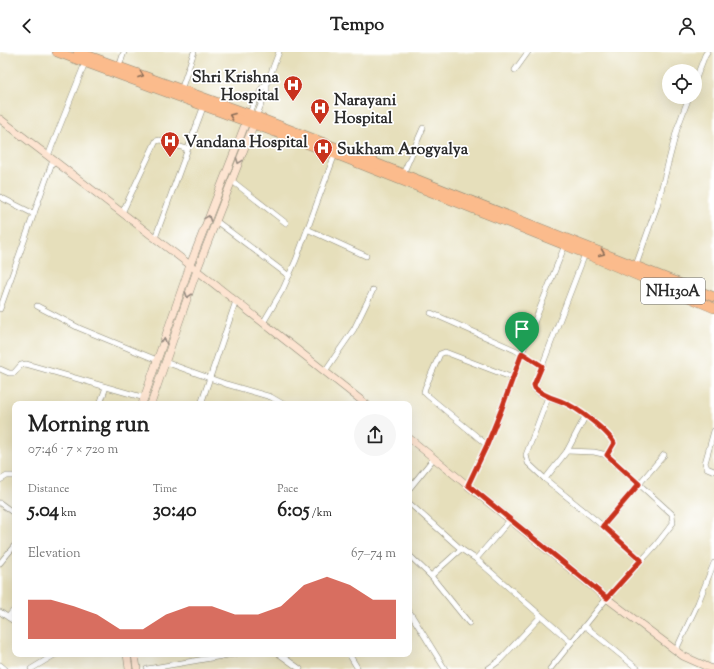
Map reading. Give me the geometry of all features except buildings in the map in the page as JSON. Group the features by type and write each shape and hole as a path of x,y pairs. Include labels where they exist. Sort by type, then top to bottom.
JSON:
{"highway":[{"name":"NH130A","path":"57,52 85,62 114,68 181,90 335,154 451,196 634,271 714,308"},
{"name":"NH130A","path":"78,52 204,106 251,119 403,174 585,254 714,297"}],"street":[{"path":"114,68 124,52"},
{"path":"181,90 194,52"},
{"path":"152,401 197,270 231,180 262,88 267,83 279,52"},
{"path":"515,70 528,52"},
{"path":"700,64 704,53"},
{"path":"0,309 34,214 51,158 85,62"},
{"path":"634,271 657,206 677,129 686,104"},
{"path":"155,238 204,106"},
{"path":"0,119 197,270 362,401"},
{"path":"0,369 9,373 14,373 21,365 26,364 106,387 144,401 190,265 251,119"},
{"path":"403,174 423,128"},
{"path":"122,213 156,141 160,140 187,150"},
{"path":"263,323 289,276 296,260 335,154"},
{"path":"231,180 286,223"},
{"path":"0,197 34,214"},
{"path":"216,221 289,276"},
{"path":"307,230 366,256"},
{"path":"468,485 487,445 502,408 565,245"},
{"path":"585,254 534,387 536,390 569,405 608,434 614,445 607,455"},
{"path":"325,371 354,329 373,290"},
{"path":"202,401 236,301"},
{"path":"37,306 79,328 157,360"},
{"path":"431,313 522,353 542,366"},
{"path":"487,445 427,396 424,392 425,388 440,354 445,352 513,378"},
{"path":"165,362 274,401"},
{"path":"101,401 106,387"},
{"path":"548,396 526,457 528,463 641,560"},
{"path":"545,479 567,451 585,416"},
{"path":"714,431 705,463 707,468 714,471"},
{"path":"412,440 607,598 683,656 712,669"},
{"path":"550,669 607,598 655,546 674,520 672,514 607,455 594,452 567,451"},
{"path":"603,526 664,455"},
{"path":"412,485 434,458"},
{"path":"0,480 7,476 12,476"},
{"path":"0,503 12,512"},
{"path":"412,506 571,642"},
{"path":"476,559 510,520"},
{"path":"0,563 12,549"},
{"path":"431,576 461,549"},
{"path":"412,558 431,576 469,623"},
{"path":"676,650 698,603 714,563"},
{"path":"0,612 12,620"},
{"path":"8,617 12,612"},
{"path":"412,616 445,669"},
{"path":"488,669 499,661 541,616"},
{"path":"585,626 638,669"},
{"path":"31,669 51,657"},
{"path":"127,657 129,669"},
{"path":"135,657 137,669"},
{"path":"147,669 212,657"},
{"path":"283,657 300,669"},
{"path":"351,657 358,669"},
{"path":"0,665 6,669"}],"place":[{"name":"Shri Krishna Hospital","path":"293,102"},
{"name":"Narayani Hospital","path":"320,125"},
{"name":"Vandana Hospital","path":"170,158"},
{"name":"Sukham Arogyalya","path":"323,165"}],"route":[{"path":"522,353 542,366 534,385 537,391 569,405 608,434 614,445 607,455 639,484 603,526 641,560 607,598 468,485 487,445 522,353"}]}
